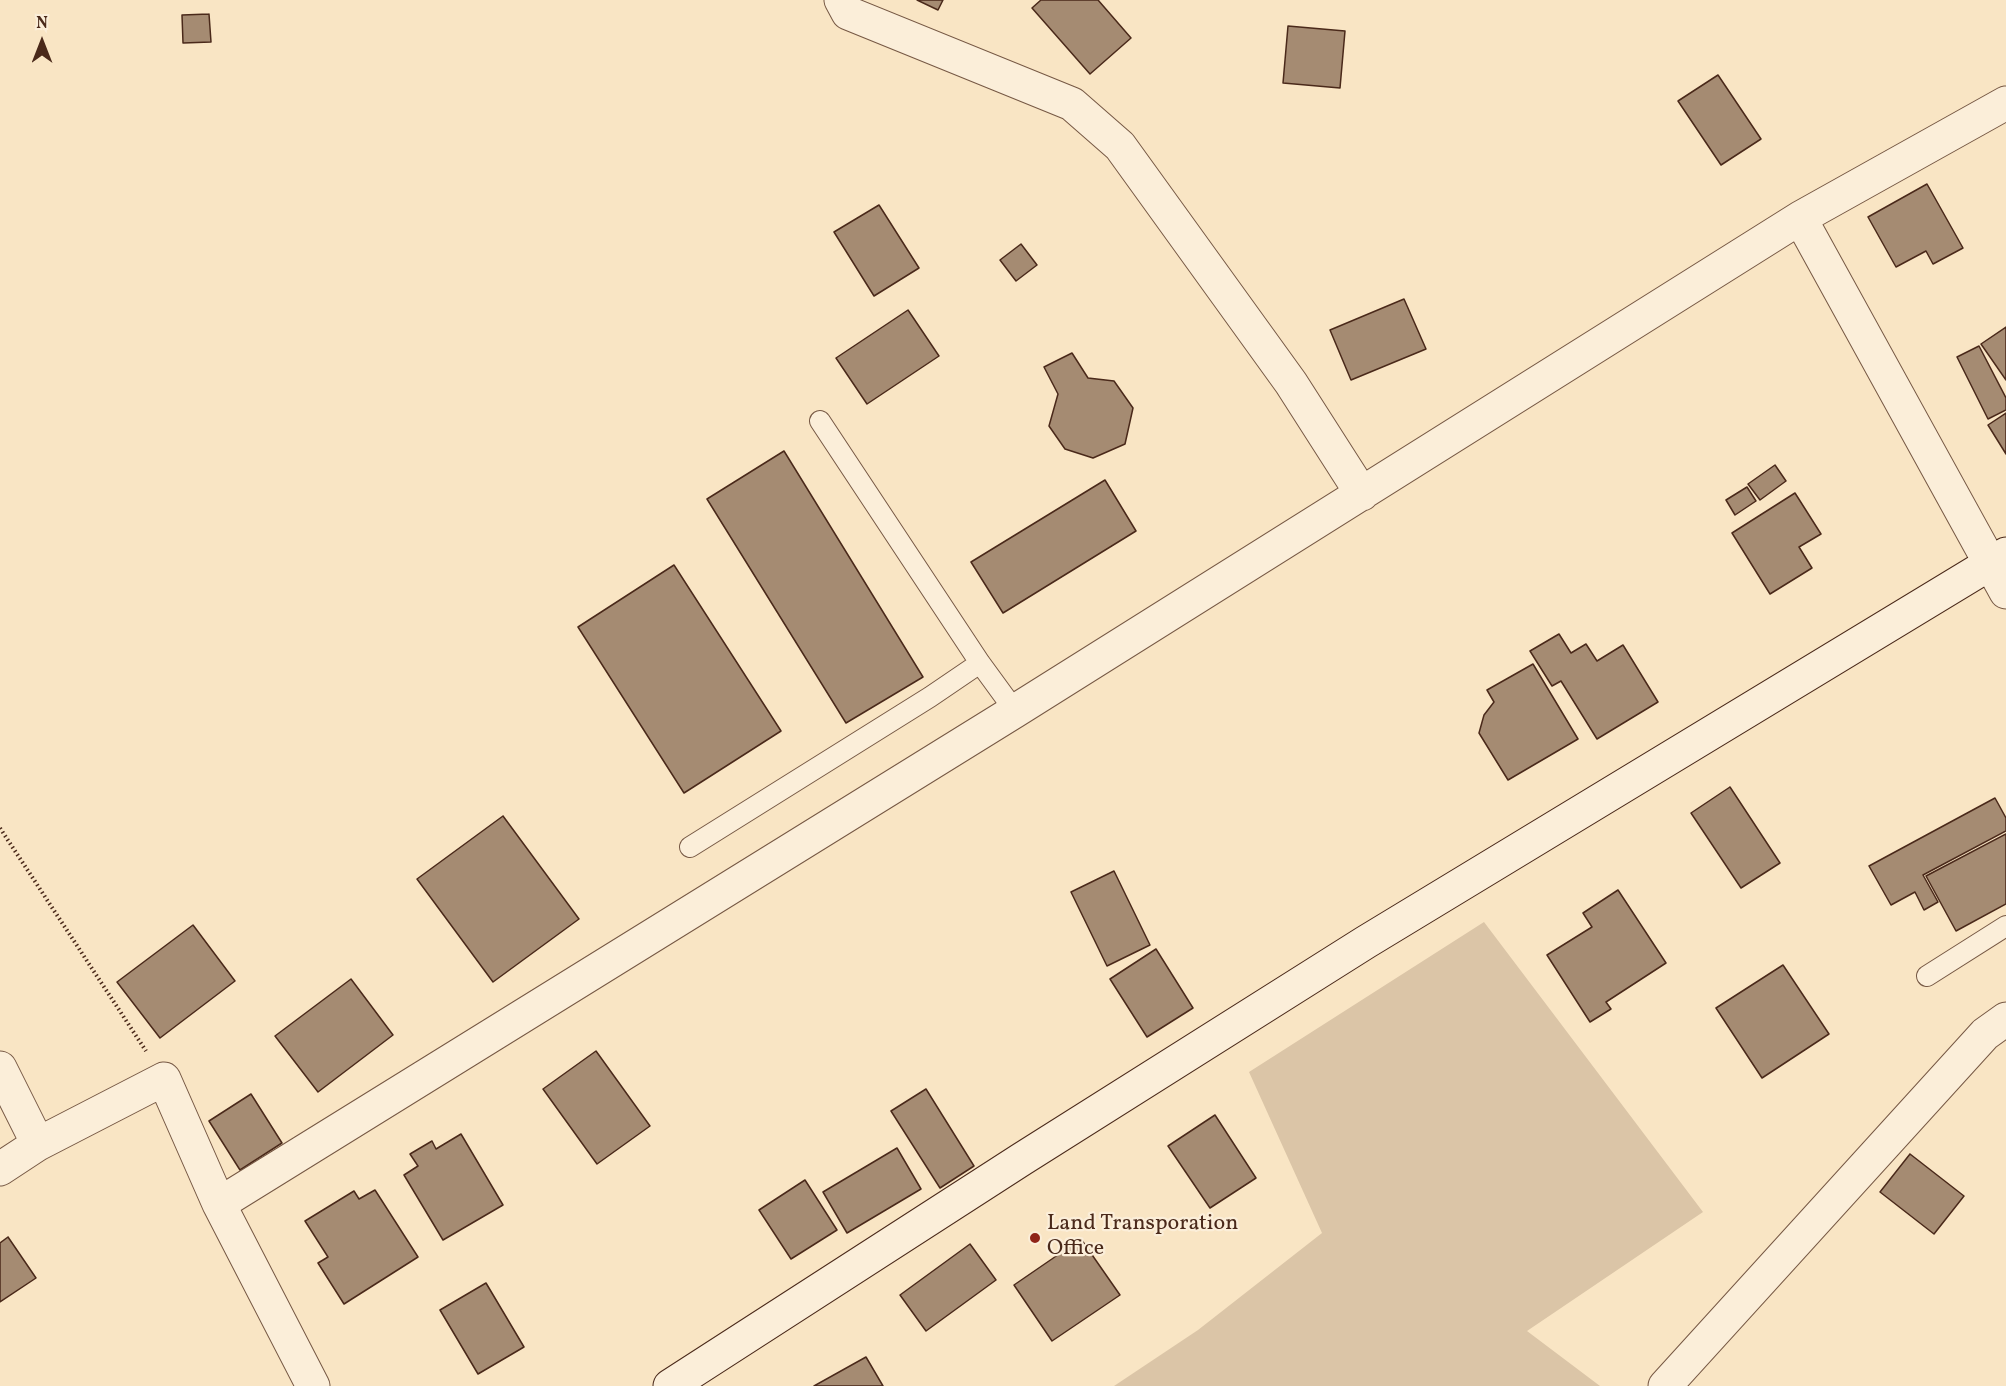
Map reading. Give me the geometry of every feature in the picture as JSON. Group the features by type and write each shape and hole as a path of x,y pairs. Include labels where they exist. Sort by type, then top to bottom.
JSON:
{"street":[{"path":"841,0 848,13 1072,104 1120,146 1291,383 1362,494"},
{"path":"219,1203 1015,711 1800,218 2006,103"},
{"path":"1800,218 1998,558 2006,592"},
{"path":"670,1386 1042,1146 1366,942 1998,558"},
{"path":"1665,1386 1985,1034 2006,1019"},
{"path":"0,1068 38,1144"},
{"path":"0,1169 38,1144 164,1079 219,1203 313,1386"}],"lane":[{"path":"820,421 980,663 1015,711"},
{"path":"690,847 930,697 980,663"},
{"path":"1927,976 2006,927"}],"path":[{"path":"0,828 164,1079"}],"shaded area":[{"path":"1484,922 1703,1212 1527,1331 1600,1386 1114,1386 1198,1330 1322,1233 1249,1072"}],"building":[{"path":"917,0 943,0 938,10"},
{"path":"1041,0 1098,0 1131,38 1090,74 1032,8"},
{"path":"209,14 211,42 183,43 182,15"},
{"path":"1288,26 1345,31 1340,88 1283,83"},
{"path":"1718,75 1761,139 1721,165 1678,101"},
{"path":"1927,184 1963,248 1933,264 1926,251 1896,267 1868,217"},
{"path":"879,205 919,268 874,296 834,232"},
{"path":"1021,244 1037,265 1016,281 1000,260"},
{"path":"1404,299 1426,349 1351,380 1330,330"},
{"path":"908,310 939,356 867,404 836,358"},
{"path":"2006,327 2006,380 1981,344"},
{"path":"1979,346 2006,398 2006,410 1988,419 1957,357"},
{"path":"1072,353 1088,378 1114,381 1133,408 1125,444 1093,458 1065,449 1049,426 1058,394 1044,367"},
{"path":"2006,413 2006,454 1988,425"},
{"path":"784,451 923,677 846,723 707,499"},
{"path":"1775,465 1786,481 1760,500 1748,484"},
{"path":"1105,480 1136,531 1003,613 971,562"},
{"path":"1747,487 1756,501 1735,515 1726,500"},
{"path":"1795,493 1821,534 1799,547 1812,568 1770,594 1732,533"},
{"path":"674,565 781,731 684,793 578,627"},
{"path":"1559,634 1571,653 1586,644 1597,661 1623,645 1658,702 1597,739 1561,681 1552,686 1530,651"},
{"path":"1533,664 1578,739 1508,780 1479,733 1484,715 1494,702 1487,690"},
{"path":"1730,787 1780,863 1741,888 1691,813"},
{"path":"1995,798 2006,818 2006,831 1923,875 1938,902 1924,910 1915,892 1891,905 1869,866"},
{"path":"503,816 579,919 493,982 417,879"},
{"path":"2006,834 2006,904 1956,931 1926,876"},
{"path":"1114,871 1150,945 1107,966 1071,892"},
{"path":"1618,890 1666,963 1606,1002 1611,1009 1590,1022 1547,955 1592,927 1583,913"},
{"path":"193,925 235,981 160,1038 117,982"},
{"path":"1156,949 1193,1008 1147,1037 1110,979"},
{"path":"1783,965 1829,1034 1762,1078 1716,1008"},
{"path":"351,979 393,1035 318,1092 275,1036"},
{"path":"596,1051 650,1126 597,1164 543,1089"},
{"path":"926,1089 974,1166 940,1188 891,1111"},
{"path":"251,1094 282,1143 240,1170 209,1121"},
{"path":"1215,1115 1256,1178 1210,1208 1168,1146"},
{"path":"461,1134 503,1205 443,1240 404,1175 418,1166 410,1154 432,1141 436,1149"},
{"path":"897,1148 921,1189 847,1233 823,1192"},
{"path":"1910,1154 1964,1196 1934,1234 1880,1192"},
{"path":"805,1180 837,1230 791,1259 759,1210"},
{"path":"375,1190 418,1257 344,1304 318,1263 328,1257 305,1221 354,1191 359,1199"},
{"path":"8,1237 36,1278 0,1302 0,1243"},
{"path":"1081,1239 1120,1295 1052,1341 1014,1285"},
{"path":"970,1244 996,1280 926,1331 900,1295"},
{"path":"486,1283 524,1347 478,1374 440,1310"},
{"path":"866,1357 883,1386 814,1386"}],"place":[{"name":"Land Transporation Office","path":"1035,1238"}]}
